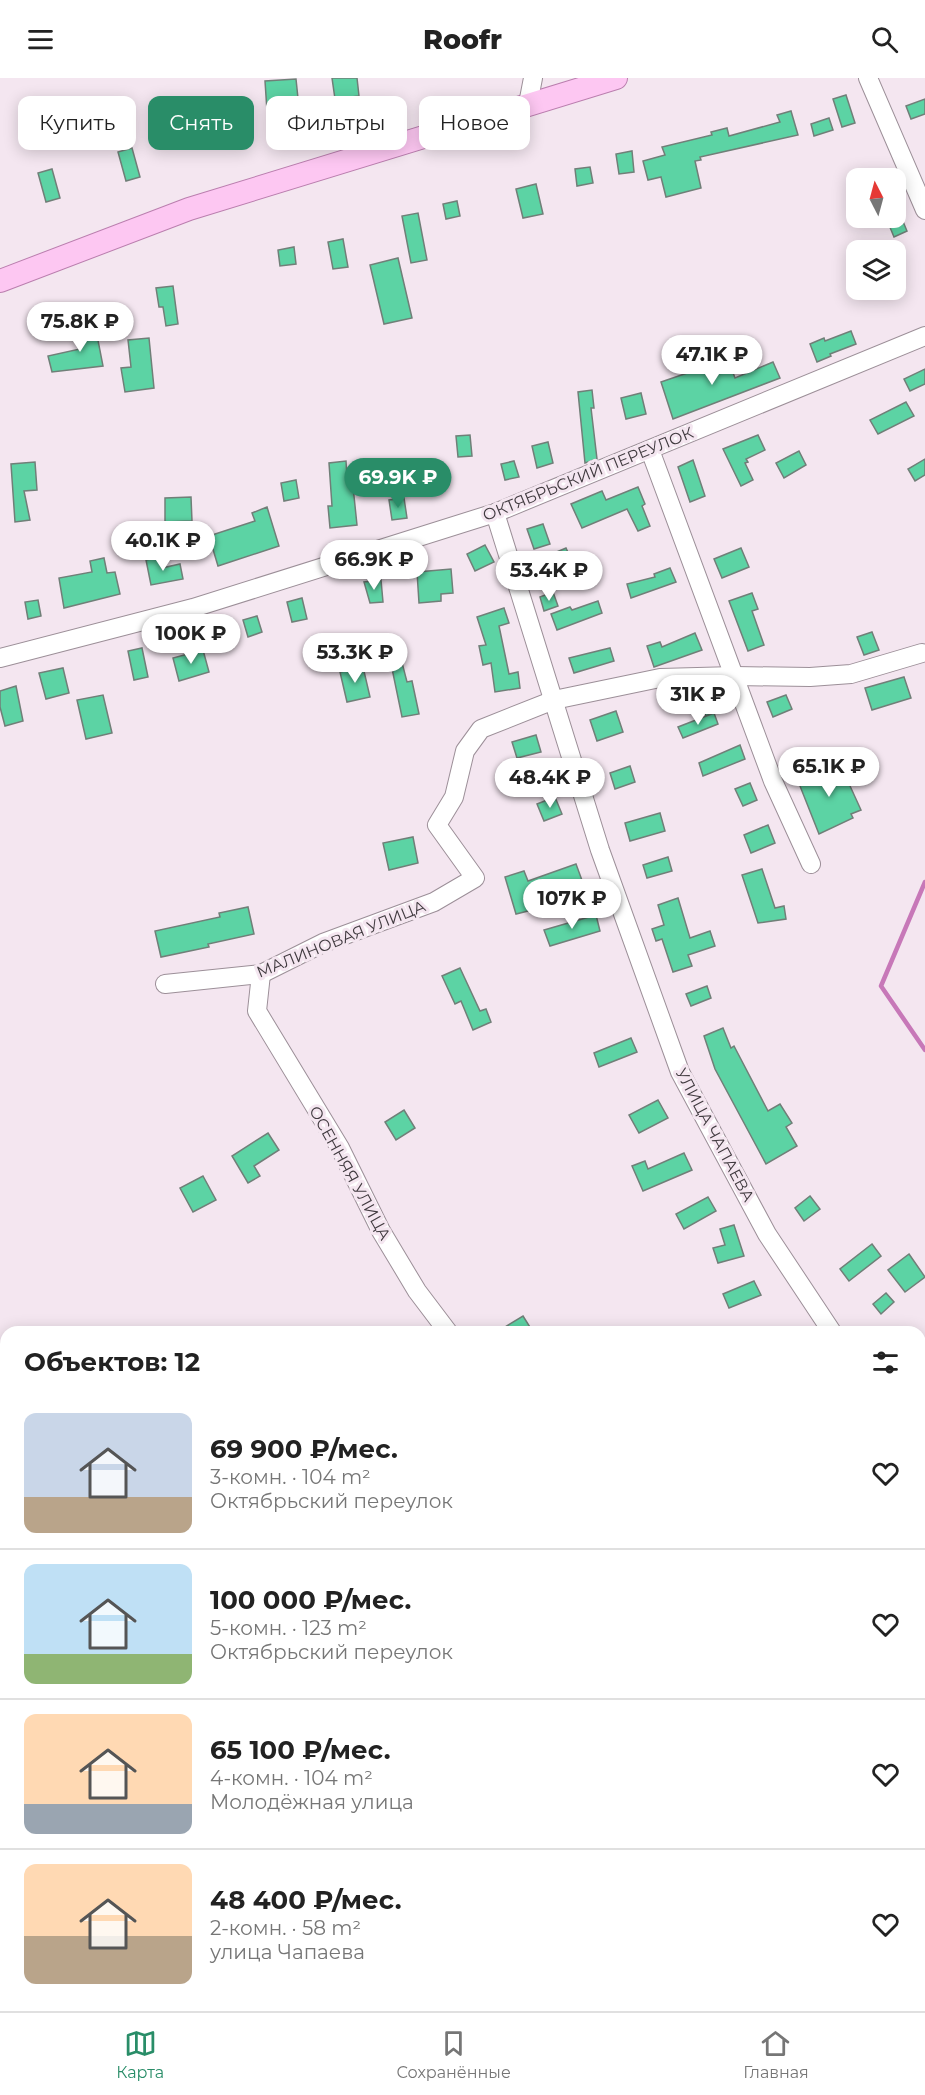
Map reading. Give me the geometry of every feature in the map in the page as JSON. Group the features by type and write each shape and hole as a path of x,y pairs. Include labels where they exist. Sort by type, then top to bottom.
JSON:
{"main road":[{"path":"530,103 616,78"},
{"path":"0,281 189,209 419,138"}],"street":[{"path":"530,96 533,78"},
{"path":"868,78 925,210"},
{"name":"ОКТЯБРЬСКИЙ ПЕРЕУЛОК","path":"0,658 193,608 495,513 925,336"},
{"path":"650,450 773,781 811,864"},
{"name":"УЛИЦА ЧАПАЕВА","path":"495,513 600,850 680,1072 767,1234 828,1326"},
{"path":"554,700 660,678 810,677 851,674 922,653"},
{"name":"МАЛИНОВАЯ УЛИЦА","path":"165,984 261,975 323,943 434,902 475,878 437,825 454,797 465,751 481,729 554,700"},
{"name":"ОСЕННЯЯ УЛИЦА","path":"261,975 256,1011 340,1148 381,1231 411,1281 444,1326"}],"building":[{"path":"332,78 357,78 359,96 335,96"},
{"path":"296,79 298,96 266,96 265,81"},
{"path":"846,95 855,123 842,127 833,99"},
{"path":"925,99 925,114 911,119 906,106"},
{"path":"791,111 798,135 700,157 701,160 695,161 701,188 666,197 661,177 648,180 643,161 665,155 662,147 712,135 711,132 727,128 729,136 780,122 777,115"},
{"path":"829,118 833,130 814,136 811,124"},
{"path":"133,150 140,177 126,181 118,152"},
{"path":"632,151 634,172 619,174 616,154"},
{"path":"590,167 593,183 577,186 575,169"},
{"path":"52,169 60,198 46,202 38,173"},
{"path":"536,184 543,214 523,218 516,189"},
{"path":"457,201 460,216 446,219 443,204"},
{"path":"418,213 427,260 411,263 402,216"},
{"path":"890,228 906,228 907,231 894,237"},
{"path":"343,239 348,267 333,269 328,242"},
{"path":"294,247 296,264 280,266 278,250"},
{"path":"398,258 412,318 384,324 370,265"},
{"path":"173,286 178,324 166,326 163,307 159,307 156,288"},
{"path":"95,325 103,366 52,372 48,356 80,349 76,329"},
{"path":"851,331 856,344 830,354 831,356 817,362 810,344"},
{"path":"149,338 154,388 125,392 121,368 131,367 128,340"},
{"path":"728,359 735,378 773,362 780,378 673,419 661,382"},
{"path":"925,369 925,384 910,391 904,379"},
{"path":"592,390 594,408 591,408 597,459 585,463 578,392"},
{"path":"641,393 646,414 626,419 621,398"},
{"path":"906,402 914,416 878,434 870,420"},
{"path":"470,435 472,456 458,457 456,436"},
{"path":"758,435 765,450 746,459 748,462 745,463 753,480 741,486 723,449"},
{"path":"548,442 553,463 537,468 532,446"},
{"path":"799,451 806,465 784,478 776,463"},
{"path":"925,459 925,475 915,481 908,469"},
{"path":"693,460 705,496 690,502 678,467"},
{"path":"346,461 347,477 352,477 357,525 330,528 328,506 332,506 329,463"},
{"path":"514,461 519,477 505,480 501,464"},
{"path":"35,462 37,490 24,491 30,520 15,522 11,464"},
{"path":"296,480 299,498 284,501 281,483"},
{"path":"638,487 650,526 638,531 627,509 582,528 571,504 602,491 606,500"},
{"path":"191,497 192,521 165,522 165,498"},
{"path":"404,498 407,518 392,520 389,500"},
{"path":"267,507 279,546 218,566 209,536 255,521 252,513"},
{"path":"543,524 550,544 534,549 527,529"},
{"path":"485,545 494,562 475,571 467,554"},
{"path":"566,548 571,559 557,565 552,554"},
{"path":"741,548 749,567 722,578 714,559"},
{"path":"160,557 162,568 180,564 183,579 151,585 146,560"},
{"path":"104,558 107,573 115,572 120,594 64,608 59,578 92,572 90,561"},
{"path":"670,568 676,582 631,598 627,584 655,577 654,574"},
{"path":"451,569 453,593 441,594 441,601 419,603 417,572"},
{"path":"381,580 383,602 370,603 364,582"},
{"path":"553,592 558,606 544,611 540,597"},
{"path":"752,593 758,609 752,611 764,645 748,651 729,601"},
{"path":"302,598 307,619 292,622 287,602"},
{"path":"38,600 41,616 28,619 25,602"},
{"path":"598,601 602,613 557,630 551,614"},
{"path":"504,608 509,623 499,626 509,674 518,672 520,688 495,692 491,663 483,665 479,646 486,645 477,617"},
{"path":"257,616 262,632 248,637 243,620"},
{"path":"872,632 879,650 864,655 857,637"},
{"path":"695,633 702,650 654,667 647,646 660,642 662,647"},
{"path":"142,648 148,677 134,680 128,651"},
{"path":"610,648 614,661 574,673 569,658"},
{"path":"203,650 209,672 179,681 173,658"},
{"path":"399,651 407,682 412,681 419,714 402,717 389,654"},
{"path":"363,667 370,697 347,702 340,672"},
{"path":"63,668 69,693 46,699 39,673"},
{"path":"904,677 911,698 872,710 865,688"},
{"path":"16,686 23,721 5,726 0,707 0,691"},
{"path":"718,694 724,709 706,716 700,702"},
{"path":"103,695 112,733 86,739 77,700"},
{"path":"786,695 792,709 773,717 767,702"},
{"path":"616,711 623,732 597,741 590,720"},
{"path":"714,713 718,724 683,738 678,727"},
{"path":"536,735 541,752 517,758 512,742"},
{"path":"740,745 745,759 703,776 699,763"},
{"path":"840,764 861,810 851,814 853,818 819,834 798,781"},
{"path":"630,766 635,782 615,789 610,773"},
{"path":"750,783 757,800 743,806 735,789"},
{"path":"555,797 562,814 544,821 537,804"},
{"path":"660,813 665,831 630,841 625,823"},
{"path":"768,825 775,843 751,853 744,835"},
{"path":"413,837 418,863 389,870 383,843"},
{"path":"668,857 672,871 647,878 643,865"},
{"path":"576,864 583,883 533,901 536,909 516,914 505,877 524,871 528,881"},
{"path":"762,869 775,908 784,906 786,919 758,923 742,875"},
{"path":"678,898 690,938 710,931 715,946 688,955 692,966 673,972 662,939 656,941 652,929 664,925 658,905"},
{"path":"248,907 254,934 208,944 209,947 161,957 155,931 220,917 219,913"},
{"path":"596,915 600,931 550,946 544,930"},
{"path":"460,968 480,1011 486,1009 491,1022 473,1030 461,1001 455,1004 442,976"},
{"path":"707,986 711,998 691,1006 686,994"},
{"path":"723,1028 731,1048 734,1046 768,1111 780,1104 792,1123 786,1127 797,1146 766,1164 715,1069 704,1036"},
{"path":"631,1038 637,1052 599,1067 594,1053"},
{"path":"658,1100 668,1118 639,1133 629,1115"},
{"path":"404,1110 415,1128 396,1140 385,1122"},
{"path":"268,1133 279,1150 254,1166 260,1176 248,1183 232,1156"},
{"path":"684,1153 692,1170 643,1191 632,1166 645,1161 648,1169"},
{"path":"203,1176 216,1200 193,1212 180,1188"},
{"path":"810,1196 820,1209 804,1221 795,1208"},
{"path":"708,1197 716,1211 684,1229 676,1214"},
{"path":"734,1225 744,1256 718,1263 713,1248 725,1245 720,1229"},
{"path":"872,1244 881,1256 849,1281 840,1269"},
{"path":"909,1254 925,1277 905,1292 888,1270"},
{"path":"754,1281 761,1295 729,1308 723,1294"},
{"path":"886,1293 894,1302 881,1314 873,1304"},
{"path":"523,1316 529,1326 507,1326"}],"waterway":[{"path":"925,882 881,986 925,1050"}]}
